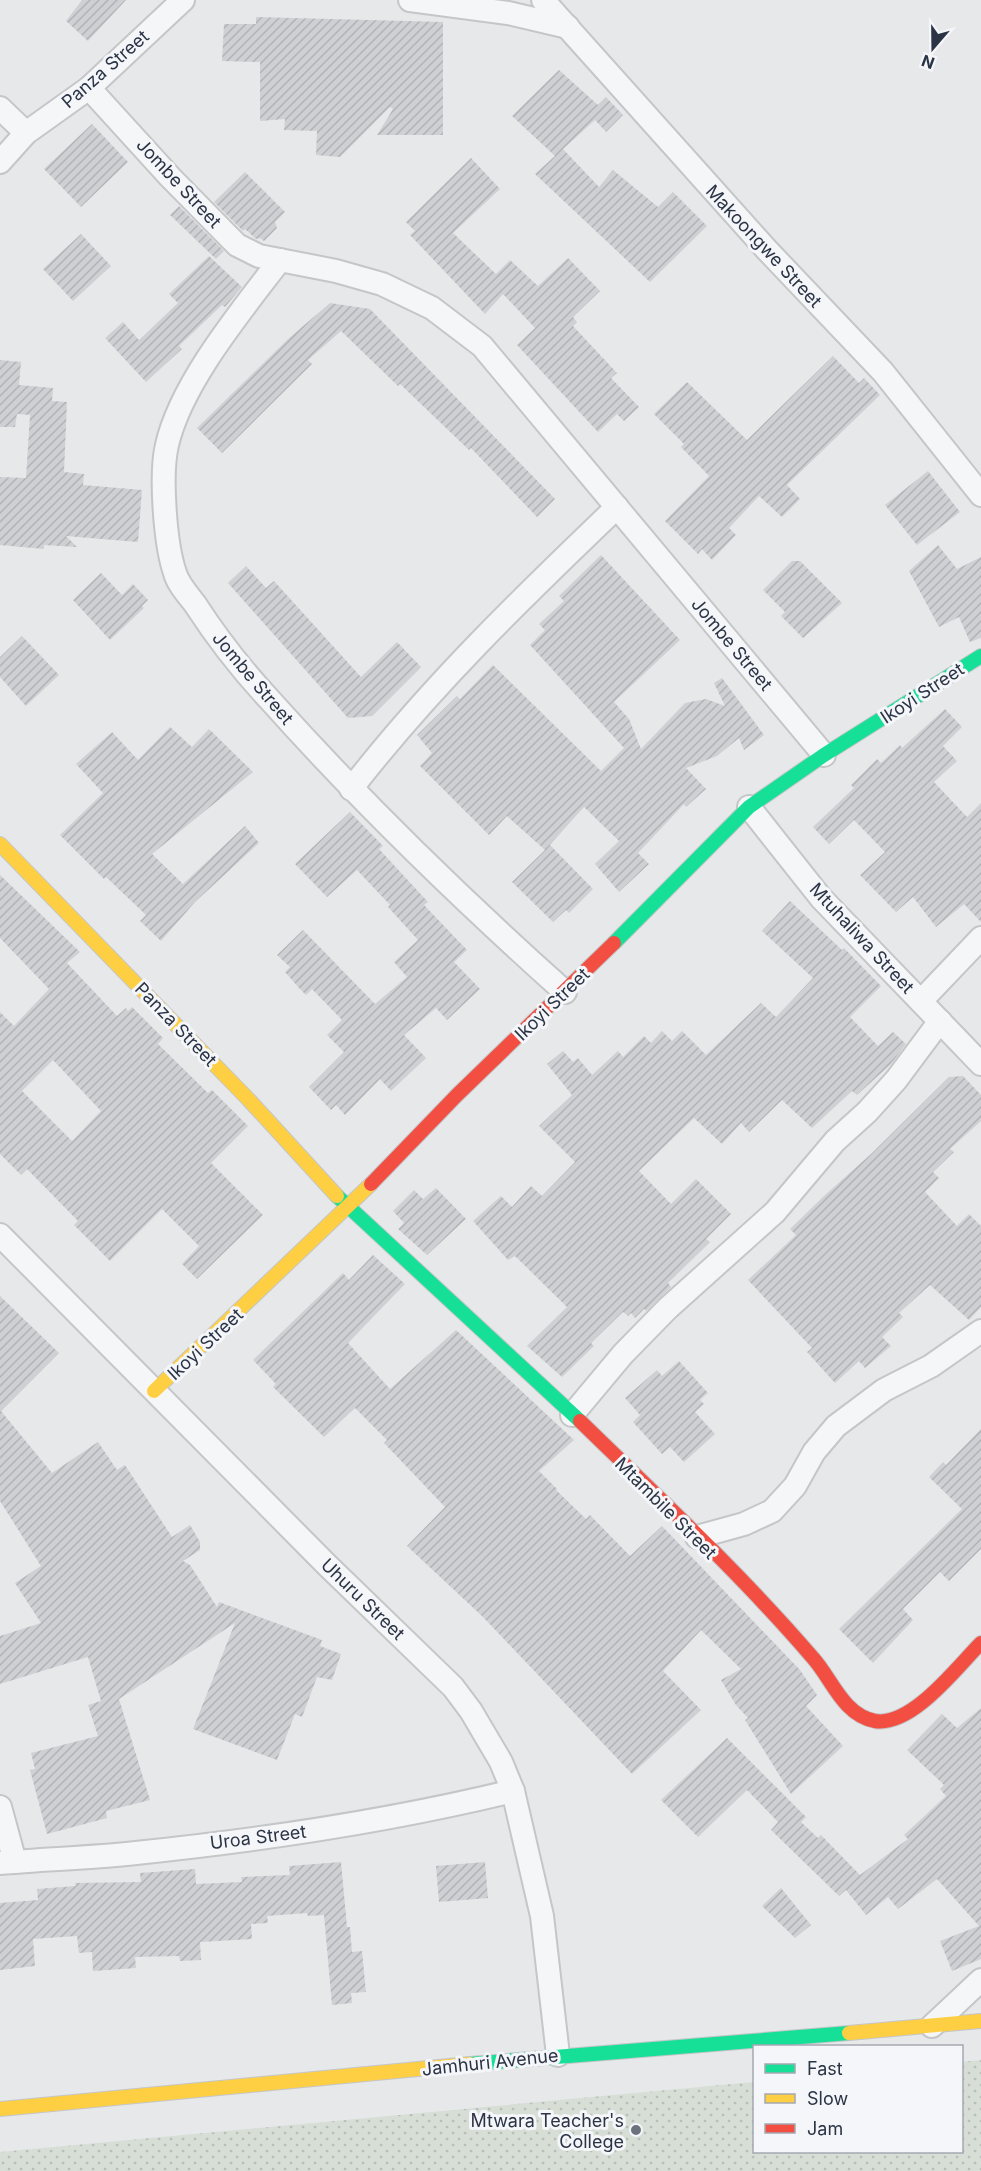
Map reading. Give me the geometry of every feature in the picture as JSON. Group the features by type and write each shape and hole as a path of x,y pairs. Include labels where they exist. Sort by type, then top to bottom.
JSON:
{"street":[{"name":"Panza Street","path":"0,162 26,133 89,88 183,0"},
{"path":"410,0 508,13 568,27"},
{"name":"Makoongwe Street","path":"543,0 628,98 766,250 883,372 981,495"},
{"name":"Jombe Street","path":"89,88 170,177 237,245 259,256 382,284 432,308 482,346 824,755"},
{"path":"0,108 26,133"},
{"name":"Jombe Street","path":"280,260 242,310 188,392 167,445 165,491 167,538 175,575 232,658 351,789 401,840 565,992"},
{"path":"351,789 381,751 475,645 617,507"},
{"name":"Ikoyi Street","path":"154,1391 348,1208 457,1095 565,992 749,807 824,755 981,656"},
{"name":"Mtuhaliwa Street","path":"749,807 821,898 981,1064"},
{"name":"Panza Street","path":"0,844 249,1100 348,1208"},
{"path":"921,1001 981,938"},
{"path":"572,1415 623,1354 668,1308 775,1212 835,1141 867,1112 896,1080 940,1021"},
{"name":"Mtambile Street","path":"348,1208 511,1355 697,1537 814,1659 843,1701 867,1720 901,1718 918,1706 981,1643"},
{"name":"Uhuru Street","path":"0,1235 453,1687 487,1738 513,1791 542,1916 558,2055"},
{"path":"697,1537 744,1524 772,1511 795,1486 814,1452 836,1426 884,1390 931,1366 981,1331"},
{"name":"Uroa Street","path":"8,1862 136,1853 334,1827 454,1805 513,1791"},
{"path":"0,1807 8,1862"},
{"path":"932,2026 981,1980"},
{"name":"Jamhuri Avenue","path":"0,2109 558,2055 981,2021"}],"shaded area":[{"path":"981,2060 981,2171 0,2171 0,2152 753,2082 753,2153 963,2153 963,2062"}],"building":[{"path":"82,0 126,0 88,41 66,21"},
{"path":"256,17 443,22 443,135 377,135 393,109 390,107 340,157 316,155 317,131 284,130 285,119 260,121 260,62 222,61 224,24 256,24"},
{"path":"559,70 598,105 606,97 623,115 606,132 595,120 563,149 599,187 613,170 658,207 673,192 707,226 650,282 535,174 555,156 512,116"},
{"path":"92,124 128,162 81,207 44,169"},
{"path":"471,158 500,189 453,233 496,274 510,260 538,286 568,258 600,291 573,317 577,322 573,326 617,373 611,378 639,407 624,421 617,414 598,432 517,345 535,328 503,294 485,314 410,235 415,231 406,222"},
{"path":"245,172 285,212 275,222 277,228 264,241 260,238 256,239 245,229 243,231 214,202"},
{"path":"179,206 224,251 216,259 170,215"},
{"path":"81,234 111,266 73,301 43,269"},
{"path":"209,256 242,287 225,307 222,305 179,346 182,349 146,382 105,338 123,322 139,340 178,303 169,294"},
{"path":"330,303 370,309 555,499 537,517 471,448 469,450 341,331 308,360 312,364 222,453 197,428 288,339"},
{"path":"833,356 859,383 864,378 880,395 787,485 800,499 782,517 759,496 729,528 736,535 712,560 702,549 698,554 665,521 709,476 681,447 684,444 654,414 687,382 747,440"},
{"path":"0,360 21,362 19,385 53,388 52,401 67,402 64,472 84,474 83,485 142,490 138,542 66,536 77,547 44,545 44,549 0,545 0,477 26,478 30,415 17,414 15,427 0,427"},
{"path":"928,471 960,512 917,545 885,505"},
{"path":"938,545 957,569 981,557 981,638 970,642 959,617 939,627 909,571"},
{"path":"601,555 680,640 614,702 629,719 641,749 685,703 706,699 725,706 714,683 722,678 764,735 744,750 739,738 717,756 686,768 706,789 686,807 684,804 638,853 649,864 619,892 595,864 619,841 584,807 547,848 550,845 593,889 569,913 566,910 553,922 512,882 545,850 507,816 489,835 420,766 432,753 417,735 457,696 460,699 493,665 601,771 624,748 530,645 545,630 539,624 564,601 559,596"},
{"path":"792,561 800,561 842,603 803,638 781,616 785,612 763,590"},
{"path":"246,566 266,588 274,581 361,677 397,642 421,667 372,716 348,718 228,583"},
{"path":"101,573 122,595 133,584 148,600 142,606 144,608 110,640 73,600"},
{"path":"22,636 59,675 26,706 0,677 0,657"},
{"path":"945,709 962,727 943,746 957,761 934,782 967,817 981,803 981,922 964,904 936,927 913,897 896,912 860,875 885,852 854,820 829,844 813,827 854,788 851,785 877,759 881,763 900,745 902,748"},
{"path":"170,727 192,747 209,729 253,772 152,854 183,884 245,826 259,843 195,902 161,941 140,921 146,915 106,877 104,879 60,835 103,793 76,764 112,732 138,760"},
{"path":"350,812 383,846 379,849 428,902 424,905 467,950 454,962 480,989 447,1020 436,1008 404,1035 426,1058 391,1091 380,1079 345,1115 336,1105 331,1110 309,1087 344,1052 327,1035 342,1020 312,989 306,995 285,972 290,967 277,955 303,930 375,1004 407,977 394,962 418,940 388,907 390,905 357,870 327,897 295,864"},
{"path":"0,875 80,952 67,963 117,1016 126,1008 128,1011 132,1007 163,1038 158,1044 208,1093 212,1090 248,1126 211,1163 263,1215 197,1279 182,1264 199,1246 162,1209 110,1261 74,1225 78,1221 27,1169 21,1175 0,1154 0,1012 14,1026 49,989 0,938","holes":["53,1060 101,1111 72,1141 22,1091"]},
{"path":"790,901 842,950 844,948 881,986 850,1017 878,1046 893,1032 906,1044 891,1064 857,1095 852,1091 812,1128 782,1100 749,1132 741,1123 722,1144 694,1118 639,1171 671,1204 696,1179 731,1214 706,1239 710,1242 668,1283 671,1287 646,1311 644,1309 635,1318 631,1313 628,1316 623,1312 591,1343 594,1346 562,1377 527,1346 567,1307 515,1256 508,1260 473,1221 501,1196 512,1207 531,1186 542,1196 575,1162 539,1126 572,1095 547,1064 563,1051 573,1062 578,1058 592,1075 618,1051 623,1057 644,1036 651,1043 662,1031 672,1041 682,1031 706,1055 761,1003 776,1017 813,978 762,931"},
{"path":"963,1076 981,1095 981,1121 950,1149 954,1152 933,1172 939,1178 925,1192 957,1226 969,1214 981,1226 981,1307 969,1320 930,1285 899,1313 903,1317 882,1337 891,1346 865,1368 859,1361 835,1383 807,1352 812,1348 748,1280 796,1235 790,1229 949,1077"},
{"path":"436,1188 466,1219 427,1255 398,1229 404,1223 393,1211 414,1190 423,1199"},
{"path":"373,1255 405,1284 348,1343 390,1389 456,1330 574,1440 539,1471 556,1490 586,1519 590,1515 630,1556 662,1526 800,1670 817,1695 806,1706 843,1746 791,1794 745,1720 748,1718 736,1705 721,1680 741,1669 701,1630 663,1671 701,1710 632,1774 483,1617 407,1546 445,1507 384,1443 387,1440 355,1408 324,1437 273,1387 276,1384 253,1360 343,1273 349,1280"},
{"path":"0,1296 59,1353 1,1411 52,1473 98,1442 117,1470 125,1465 172,1537 190,1525 200,1542 200,1550 183,1561 190,1565 217,1607 219,1602 322,1640 320,1646 341,1654 332,1680 317,1677 302,1717 295,1714 277,1760 193,1729 235,1623 119,1699 150,1800 106,1811 107,1818 47,1834 30,1770 35,1769 31,1753 98,1736 88,1705 101,1701 88,1657 0,1684 0,1636 41,1623 15,1583 41,1566 0,1501"},
{"path":"679,1361 708,1393 700,1400 704,1404 695,1412 715,1434 684,1462 670,1447 662,1454 633,1422 640,1415 625,1398 657,1370 662,1376"},
{"path":"981,1429 981,1549 949,1581 940,1572 903,1609 913,1620 873,1663 839,1629 962,1509 929,1477 943,1462 946,1465"},
{"path":"981,1708 981,1959 952,1971 940,1941 979,1926 937,1879 898,1909 888,1897 866,1915 846,1890 839,1896 771,1830 778,1822 747,1790 698,1837 661,1800 727,1738 806,1817 801,1822 818,1838 821,1835 860,1875 908,1839 904,1835 946,1796 940,1789 944,1785 907,1750 942,1714 957,1728"},
{"path":"341,1862 347,1927 350,1927 352,1952 362,1951 366,1992 351,1993 352,2003 332,2005 324,1915 308,1916 307,1913 267,1916 268,1923 251,1924 252,1939 200,1942 201,1960 180,1961 179,1956 135,1957 136,1968 93,1971 92,1952 79,1953 77,1936 33,1939 35,1966 0,1970 0,1903 38,1900 37,1889 76,1886 75,1883 141,1882 140,1873 195,1869 196,1884 242,1882 241,1877 290,1875 289,1866"},
{"path":"485,1862 488,1898 439,1902 436,1866"},
{"path":"781,1888 811,1925 795,1938 762,1906"}],"traffic: fast":[{"path":"614,943 749,807 824,755 981,656"},
{"path":"337,1196 580,1421"},
{"path":"470,2064 849,2033"}],"traffic: slow":[{"path":"0,844 249,1100 337,1196"},
{"path":"154,1391 371,1184"},
{"path":"849,2033 981,2021"},
{"path":"0,2109 470,2064"}],"traffic: jam":[{"path":"371,1184 457,1095 614,943"},
{"path":"580,1421 757,1596 820,1666 839,1695 854,1712 875,1721 889,1720 904,1715 947,1680 981,1643"}],"place":[{"name":"Mtwara Teacher's College","path":"636,2130"}]}
